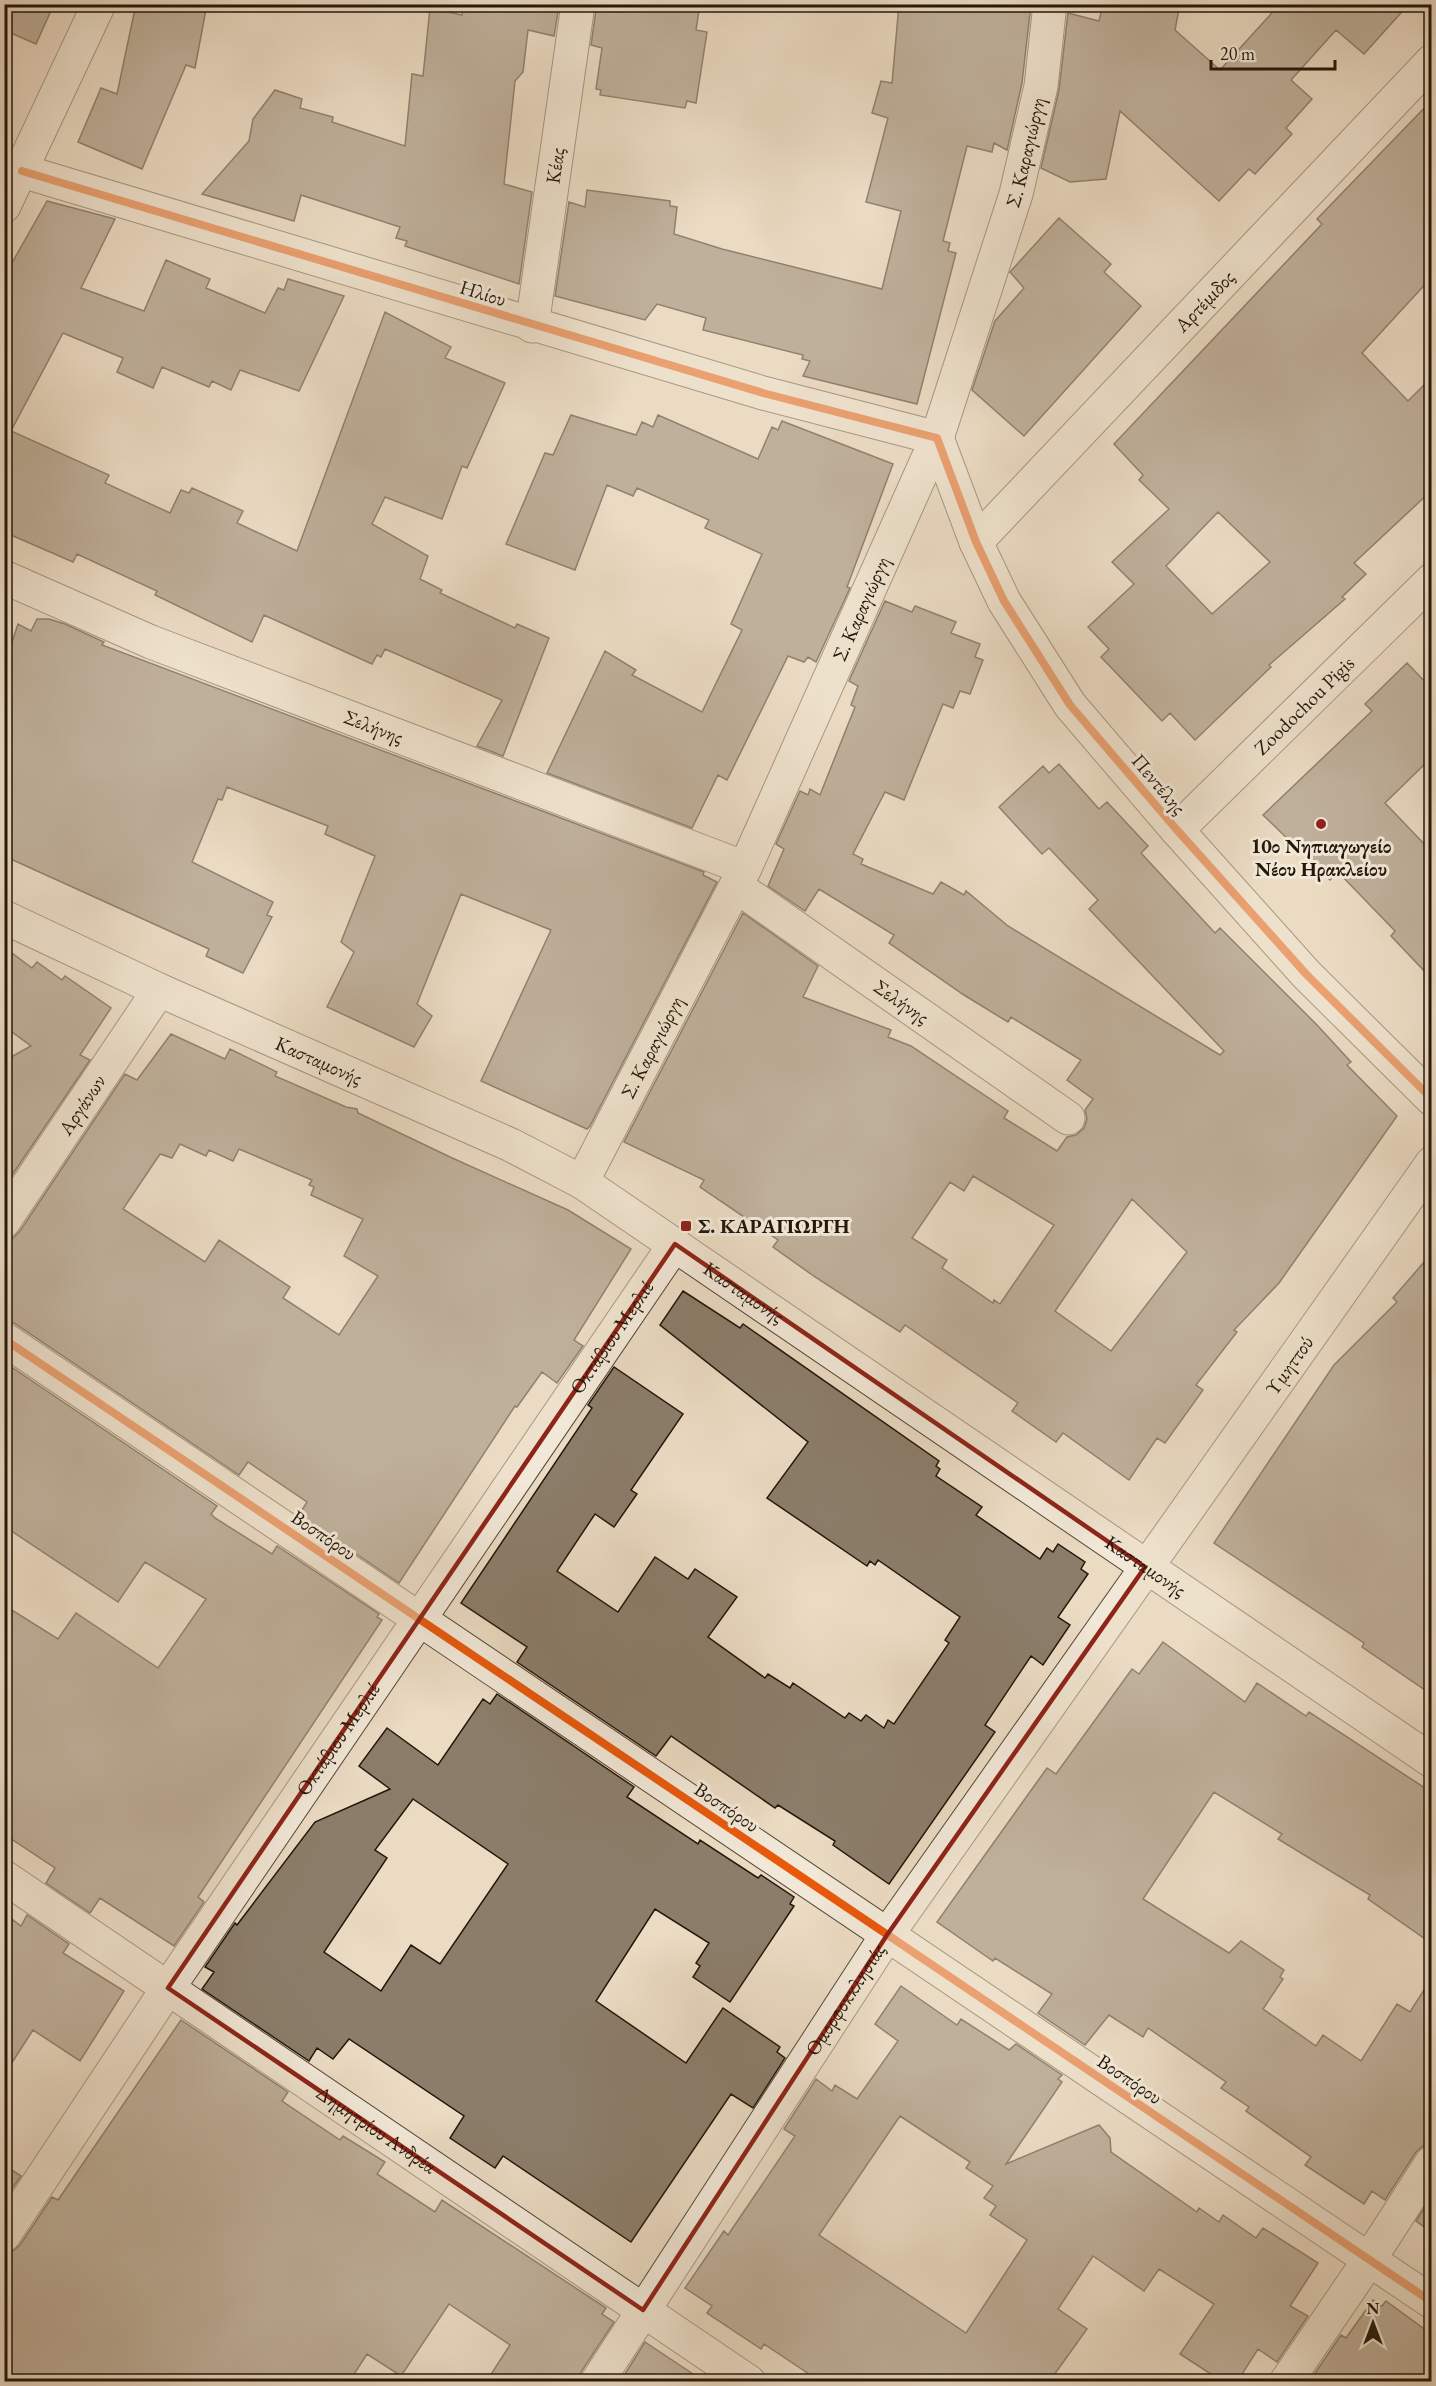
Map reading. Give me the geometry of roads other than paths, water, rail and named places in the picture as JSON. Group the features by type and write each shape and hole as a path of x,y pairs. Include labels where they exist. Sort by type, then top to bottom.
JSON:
{"street":[{"path":"4,206 99,4"},
{"name":"Κέας","path":"532,326 578,4"},
{"name":"Σ. Καραγιώργη","path":"582,1182 741,877 937,438 1016,194 1041,86 1050,4"},
{"name":"Αρτέμιδος","path":"976,542 1431,61"},
{"name":"Ηλίου","path":"22,171 532,326 764,393 937,438"},
{"name":"Πεντέλης","path":"937,438 976,542 1004,601 1070,705 1177,830 1306,974 1431,1099"},
{"name":"Σελήνης","path":"4,577 151,642 741,877 1068,1118"},
{"name":"Zoodochou Pigis","path":"1177,830 1431,580"},
{"name":"Κασταμονής","path":"4,916 159,990 511,1145 582,1182 1431,1761"},
{"name":"Αργάνων","path":"4,1221 159,990"},
{"name":"Υμηττού","path":"1145,1567 1431,1163"},
{"name":"Οκτάβιου Μερλιέ","path":"4,2235 168,1988 421,1620 675,1244"},
{"name":"Βοσπόρου","path":"4,1339 1431,2302"},
{"name":"Ομορφοκκλησιάς","path":"597,2382 887,1935 1145,1567"},
{"name":"Δημητρίου Ανδρέα","path":"4,1877 749,2382"},
{"path":"1286,2382 1369,2260 1431,2162"}],"place":[{"name":"10ο Νηπιαγωγείο Νέου Ηρακλείου","path":"1321,824"},
{"name":"Σ. ΚΑΡΑΓΙΩΡΓΗ","path":"686,1226"}]}
